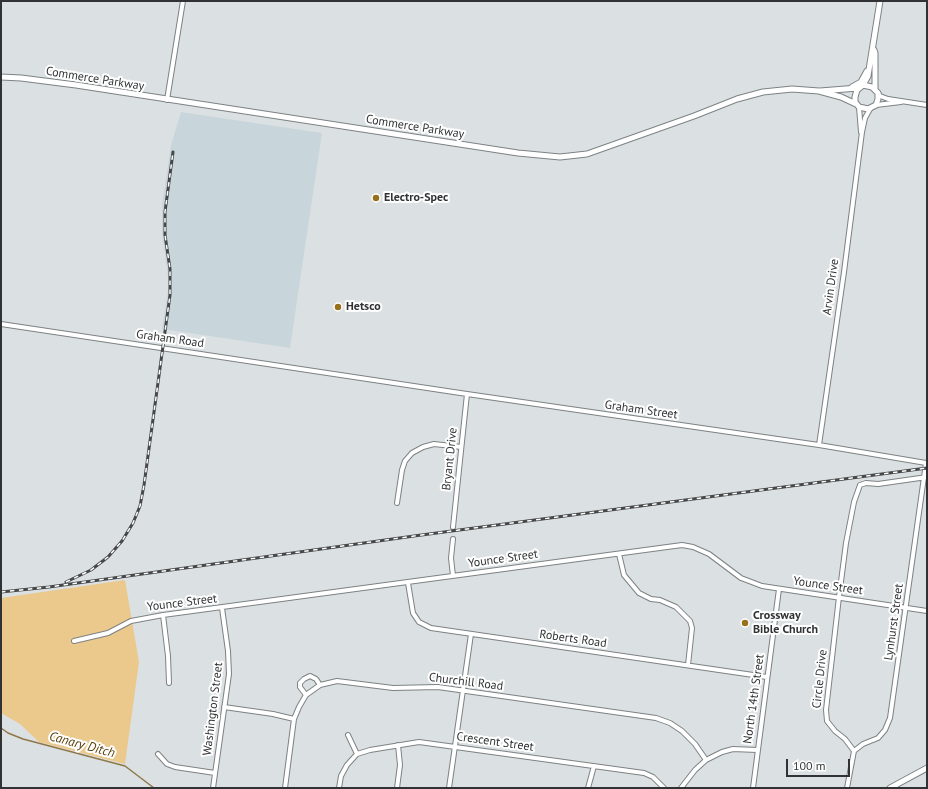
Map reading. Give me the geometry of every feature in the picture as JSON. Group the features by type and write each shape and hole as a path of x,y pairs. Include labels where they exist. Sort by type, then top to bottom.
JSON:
{"street":[{"path":"167,100 183,1"},
{"name":"Arvin Drive","path":"862,132 858,106 854,97 868,76 874,49 880,1"},
{"name":"Arvin Drive","path":"874,49 876,91 878,99 876,105"},
{"path":"847,90 861,82 870,63"},
{"name":"Commerce Parkway","path":"1,77 68,84 518,153 560,157 587,154 687,119 752,94 792,90 819,92 841,97 858,106"},
{"path":"861,87 869,86 884,97 927,105"},
{"name":"Commerce Parkway","path":"819,92 822,90 847,90 861,87"},
{"path":"858,106 865,109 870,109 876,105 901,101"},
{"name":"Arvin Drive","path":"819,445 844,272 862,132 865,118 870,109"},
{"name":"Graham Road","path":"1,324 337,374"},
{"name":"Graham Street","path":"337,374 819,445 927,463 926,478"},
{"name":"Bryant Drive","path":"453,527 467,394"},
{"path":"397,503 402,470 405,461 412,453 423,447 434,444 461,447"},
{"name":"Circle Drive","path":"854,751 845,739 835,732 827,722 826,710 846,543 857,492 860,485 866,483 878,484 926,478"},
{"name":"Lynhurst Street","path":"854,751 863,744 878,738 890,718 926,478"},
{"path":"453,539 451,558 453,576"},
{"name":"Younce Street","path":"74,642 108,633 131,620 682,545 693,547 709,554 741,578 762,586 927,611"},
{"path":"619,554 624,575 638,593 676,607 690,620 692,628 688,665"},
{"name":"Roberts Road","path":"408,583 412,608 420,622 431,628 767,677"},
{"name":"North 14th Street","path":"753,788 779,589"},
{"name":"Washington Street","path":"213,788 229,663 222,608"},
{"path":"163,615 168,656 169,683"},
{"path":"449,788 471,634"},
{"path":"306,695 300,687 300,683 304,679 310,676 316,679 320,685"},
{"name":"Churchill Road","path":"285,788 294,719 306,695 320,685 342,681 394,688 430,687 464,691 656,718 670,723 682,730 696,744 706,760"},
{"path":"224,707 273,714 294,719"},
{"path":"339,788 341,776 347,765 357,754 348,735"},
{"name":"Crescent Street","path":"357,754 411,742 427,742 644,773 654,777 664,788"},
{"path":"397,788 400,766 398,745"},
{"path":"681,788 695,770 706,760 722,752 745,748 757,750"},
{"path":"847,788 854,751"},
{"path":"158,754 167,764 175,767 215,773"},
{"path":"588,788 594,766"},
{"path":"890,788 897,786 927,768"}],"shaded area":[{"path":"181,112 322,133 290,348 162,329 169,284 162,233 162,205 171,145"},
{"path":"125,580 139,662 125,764 39,742 20,724 1,713 1,598"}],"waterway":[{"name":"Canary Ditch","path":"1,728 8,733 23,739 125,766 154,788"}],"railway":[{"path":"66,582 91,570 108,557 122,541 133,523 140,506 170,295 170,269 165,235 165,212 173,152"},
{"path":"1,592 49,587 414,536 927,468"}],"place":[{"name":"Electro-Spec","path":"376,198"},
{"name":"Hetsco","path":"338,307"},
{"name":"Crossway Bible Church","path":"745,623"}]}
